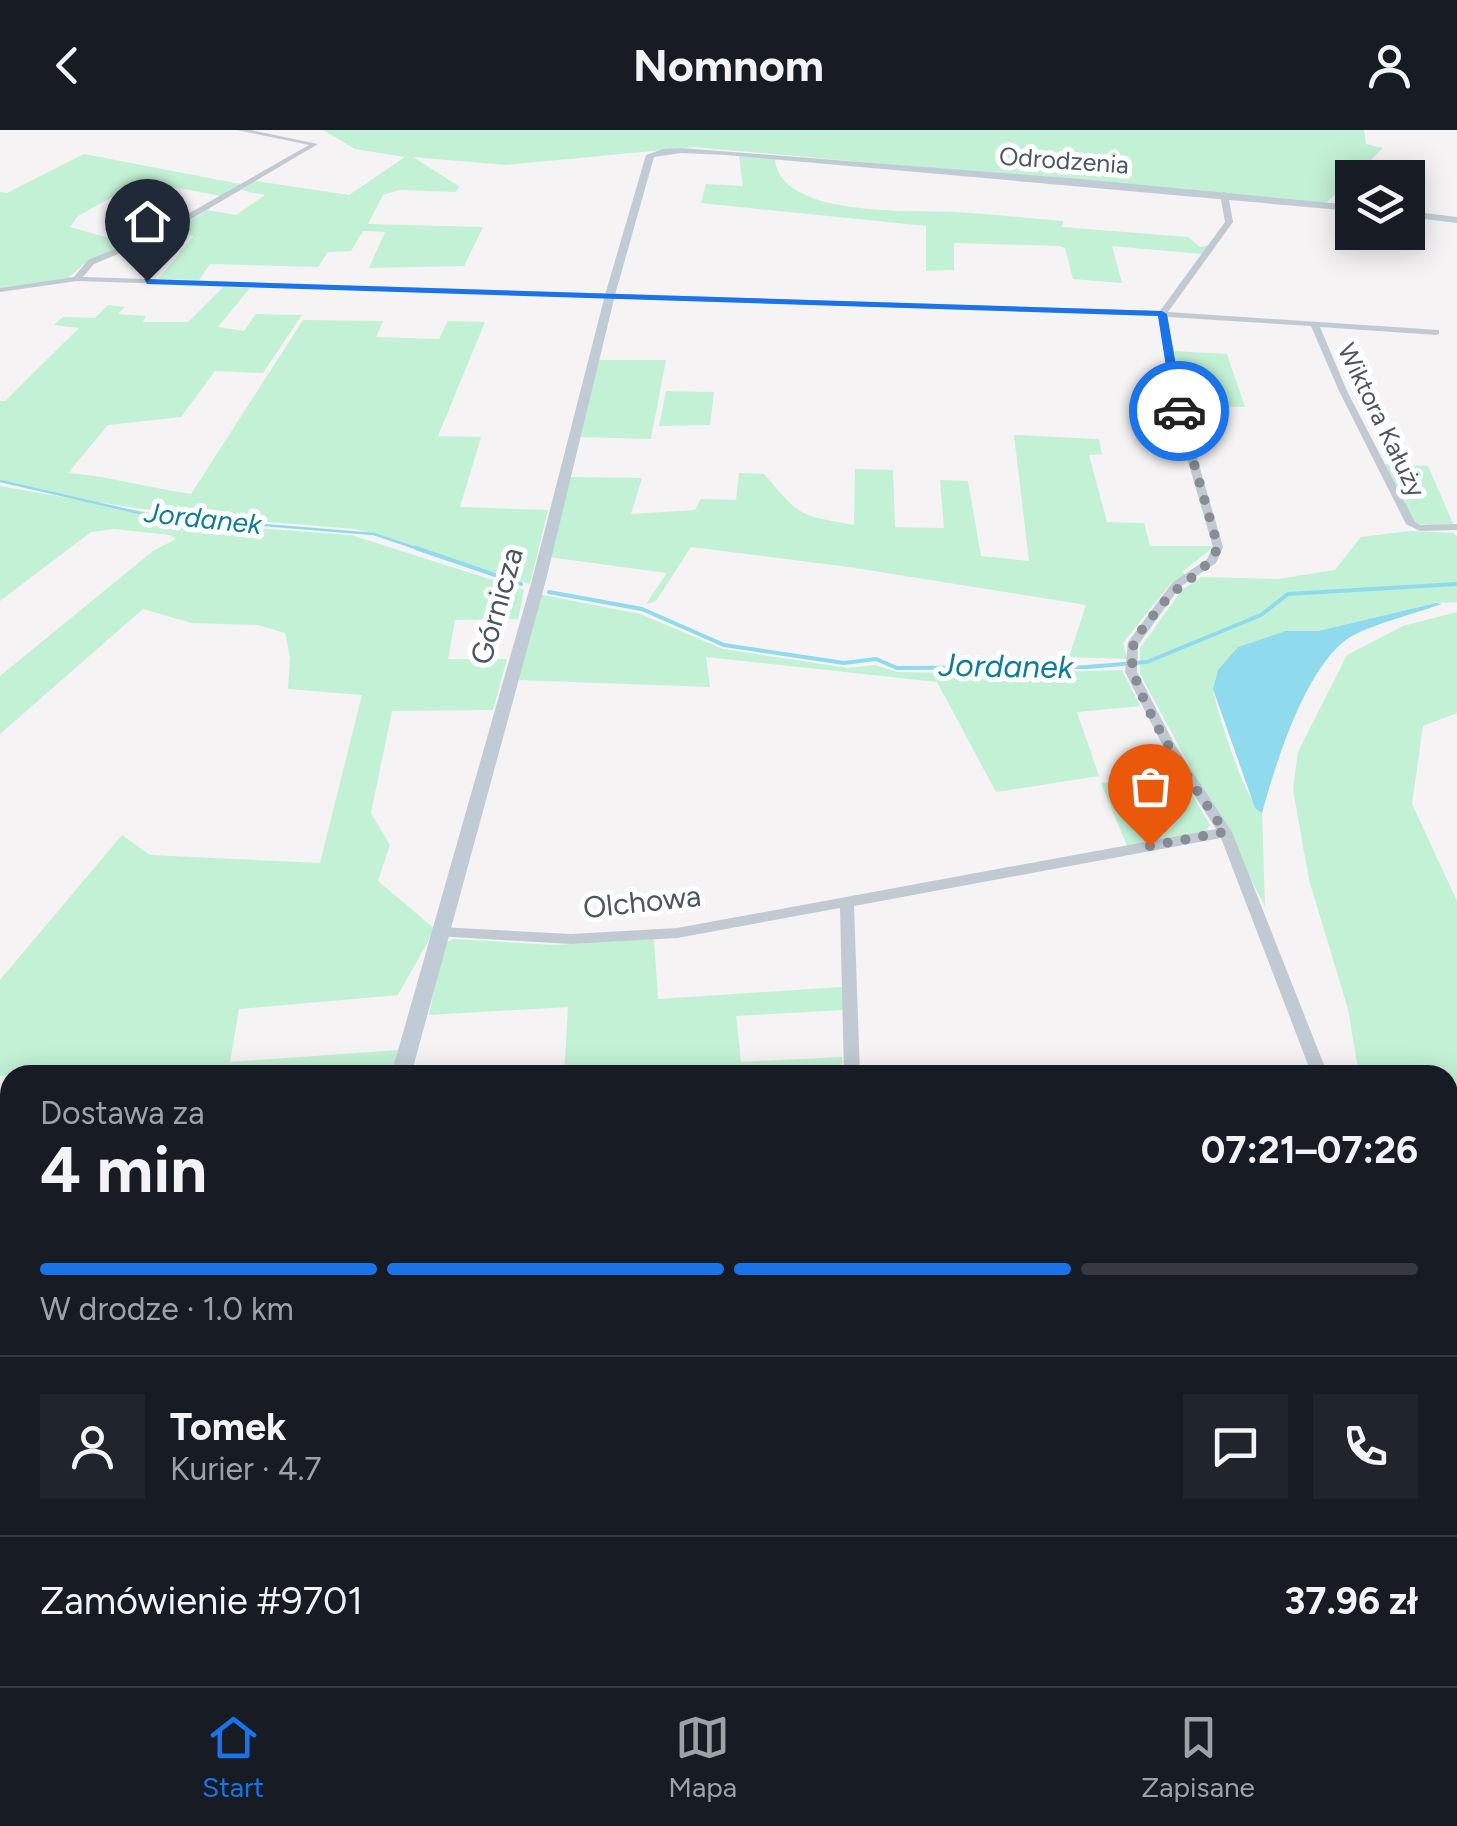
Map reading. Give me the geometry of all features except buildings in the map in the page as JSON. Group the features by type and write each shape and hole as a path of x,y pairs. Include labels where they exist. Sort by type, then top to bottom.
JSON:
{"street":[{"path":"77,279 91,262 162,233 316,144 240,130"},
{"name":"Odrodzenia","path":"652,154 676,150 1335,206"},
{"name":"Górnicza","path":"404,1065 539,580 610,296 652,154"},
{"path":"1224,194 1229,222 1162,314 1180,416 1218,547 1212,561 1176,586 1132,646 1131,664 1170,746 1225,832 1316,1065"},
{"path":"1425,216 1457,220"},
{"name":"Wiktora Kałuży","path":"0,290 77,279 1162,314 1436,332"},
{"name":"Wiktora Kałuży","path":"1314,324 1376,458 1411,524 1420,528"},
{"path":"1420,528 1457,527"},
{"name":"Olchowa","path":"440,932 571,939 677,933 1225,832"},
{"path":"847,902 852,1065"}],"green space":[{"path":"323,130 1364,130 1366,144 1383,148 1371,160 1335,160 1335,194 1326,203 694,147 506,165 413,157 460,187 455,192 399,190 383,195 368,224 483,227 464,266 369,268 385,232 363,231 351,251 328,252 318,267 210,264 199,280 158,279 194,236 179,232 184,230 172,231 207,210 236,215 265,195 241,190 255,181 349,195 405,157 355,149"},
{"path":"84,154 240,184 221,196 141,181 78,216 70,227 127,243 85,263 68,278 0,288 0,192 7,193"},
{"path":"739,156 775,159 782,178 799,192 851,207 1063,221 1062,227 1188,237 1200,247 1209,245 1202,254 1112,246 1122,283 1073,279 1065,248 1060,246 954,243 954,270 926,271 926,226 701,203 706,184 743,186"},
{"path":"223,287 250,288 218,327 244,331 256,314 302,315 263,373 215,371 181,417 108,425 68,473 191,494 303,320 383,321 376,337 439,339 448,321 485,322 438,436 481,437 460,507 548,510 530,584 356,529 181,515 72,498 0,480 0,401 5,401 79,328 54,325 63,317 95,318 108,305 125,307 118,314 146,316 143,322 188,322"},
{"path":"1173,351 1227,354 1245,407 1184,405"},
{"path":"599,360 666,360 651,439 578,437"},
{"path":"666,391 714,392 710,425 659,426"},
{"path":"1014,435 1099,439 1102,454 1089,455 1107,522 1144,523 1150,546 1215,546 1183,571 1185,577 1171,583 1123,643 1127,659 1069,657 1086,605 849,567 691,547 656,601 646,604 667,573 548,557 567,477 642,478 631,514 695,510 701,499 736,500 739,473 764,474 802,512 854,525 855,469 893,470 895,527 944,528 940,480 968,481 981,556 1029,561"},
{"path":"1383,464 1428,466 1454,526 1414,524"},
{"path":"0,486 225,526 351,535 524,590 518,619 455,620 448,659 507,659 493,710 392,711 371,813 390,845 378,881 435,929 398,995 239,1009 230,1062 399,1050 395,1065 0,1065 0,980 122,835 150,855 320,863 362,695 288,689 290,657 285,633 258,625 192,623 143,609 0,734 0,676 153,551 176,539 114,529 91,532 0,601"},
{"path":"1410,531 1454,533 1457,537 1457,602 1436,603 1318,631 1286,631 1218,670 1214,691 1221,721 1241,776 1262,813 1265,906 1140,674 1140,648 1182,590 1201,577 1278,579 1335,570 1361,537"},
{"path":"538,594 640,614 723,649 848,668 875,665 897,672 992,674 1122,670 1140,706 1077,712 1099,776 996,792 937,682 706,657 710,687 517,680"},
{"path":"1457,612 1457,713 1423,726 1412,804 1457,901 1457,1065 1357,1065 1348,1009 1309,880 1293,789 1298,752 1347,655 1403,626"},
{"path":"1182,777 1210,825 1206,831 1127,846 1101,783"},
{"path":"454,939 555,945 654,939 658,999 842,987 843,1010 736,1016 741,1062 842,1057 842,1065 565,1065 568,1007 429,1015 444,943"}],"water":[{"path":"1442,604 1355,634 1332,654 1294,719 1262,813 1255,808 1213,689 1218,670 1238,647 1286,631 1318,631"}],"waterway":[{"name":"Jordanek","path":"0,481 153,516 374,534 424,551"},
{"name":"Jordanek","path":"416,548 521,584"},
{"name":"Jordanek","path":"549,592 642,609 724,645 844,663 876,659 897,668 1087,667 1147,662 1261,615 1288,594 1457,584"}],"way so far":[{"path":"1150,846 1225,832 1170,746 1131,672 1132,646 1176,586 1212,561 1218,547 1179,411"}],"route":[{"path":"147,281 1162,314 1179,411"}]}
